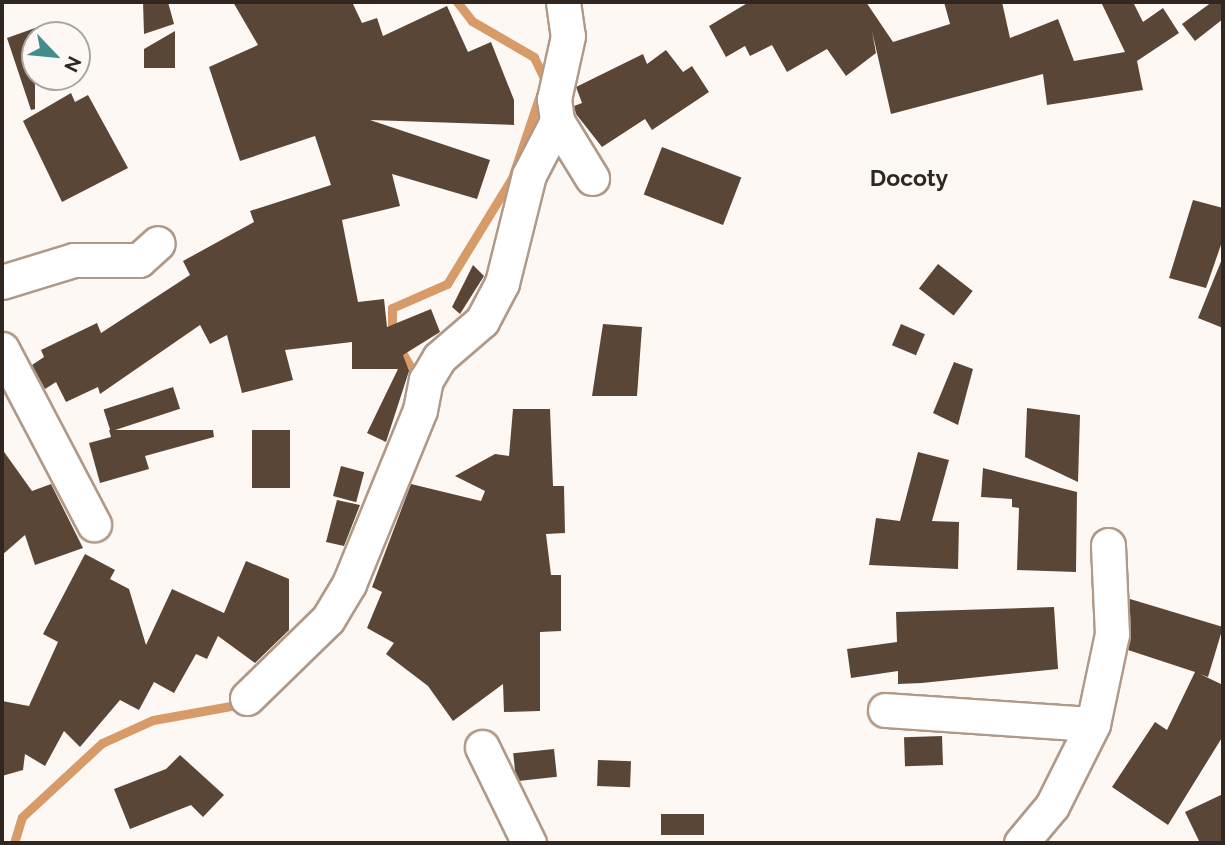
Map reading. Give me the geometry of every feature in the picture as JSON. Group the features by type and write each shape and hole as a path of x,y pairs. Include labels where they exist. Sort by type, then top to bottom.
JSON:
{"street":[{"path":"563,2 568,36 554,99 557,121 592,178"},
{"path":"247,698 328,619 349,583 420,410 426,380 439,358 482,321 502,283 529,175 557,121"},
{"path":"2,282 74,260 139,260 158,243"},
{"path":"2,349 94,524"},
{"path":"1021,843 1052,806 1093,724 1112,634 1108,545"},
{"path":"885,710 1093,724"},
{"path":"482,747 529,843"}],"building":[{"path":"143,2 168,2 174,24 144,34"},
{"path":"233,2 352,2 362,23 377,18 383,36 447,6 468,52 491,42 514,100 514,125 370,120 490,160 477,199 392,174 400,206 342,220 358,302 384,299 387,327 431,309 440,332 403,355 409,371 386,442 367,433 398,369 352,369 352,342 285,350 293,380 242,393 227,335 210,344 200,325 100,394 98,387 66,402 56,382 45,389 32,365 44,357 41,350 97,323 101,333 190,275 183,261 254,222 250,211 331,185 315,136 240,161 209,67 258,45"},
{"path":"749,2 866,2 893,42 950,24 944,2 1002,2 1010,38 1058,19 1074,61 1125,52 1101,2 1133,2 1143,22 1163,8 1179,33 1137,61 1143,90 1047,105 1043,74 891,114 872,31 876,53 846,76 827,49 787,72 772,45 750,56 745,46 726,57 709,26"},
{"path":"1212,2 1223,2 1223,19 1195,41 1182,24"},
{"path":"175,31 175,68 144,68 144,49"},
{"path":"21,33 21,80 7,38"},
{"path":"666,50 683,72 692,66 709,92 652,130 645,119 602,147 576,114 574,106 582,103 576,87 643,54 647,64"},
{"path":"25,91 35,91 35,109 31,110"},
{"path":"71,93 75,102 88,95 128,168 62,202 23,121"},
{"path":"662,147 741,177 723,225 644,195"},
{"path":"1193,200 1223,208 1223,239 1206,288 1169,278"},
{"path":"1223,259 1223,328 1198,318"},
{"path":"938,264 973,291 954,316 919,288"},
{"path":"473,265 484,276 460,314 452,307"},
{"path":"603,324 642,327 637,396 592,396"},
{"path":"901,324 925,334 916,355 892,345"},
{"path":"954,362 973,369 958,425 933,413"},
{"path":"173,387 180,409 111,431 104,410"},
{"path":"1027,408 1080,415 1078,482 1025,457"},
{"path":"513,409 550,409 553,486 564,486 565,533 546,534 551,575 561,575 561,631 540,632 540,711 504,712 503,684 453,721 428,686 386,654 394,643 367,628 382,592 372,587 411,484 481,501 485,491 455,476 495,454 509,456"},
{"path":"109,430 213,430 214,437 145,456 149,469 100,483 89,443 111,437"},
{"path":"252,430 290,430 290,488 252,488"},
{"path":"2,449 32,491 51,484 83,548 35,565 25,535 2,555"},
{"path":"918,452 949,460 932,521 959,522 958,569 869,565 876,518 900,521"},
{"path":"341,466 364,472 356,502 333,496"},
{"path":"983,468 1077,492 1076,572 1017,570 1019,508 1012,507 1012,499 981,497"},
{"path":"337,500 360,505 344,546 326,542"},
{"path":"85,554 115,570 110,579 129,589 146,645 172,589 224,613 246,561 289,579 289,630 255,663 218,636 207,659 196,654 174,693 154,682 139,710 120,700 80,747 64,731 45,766 25,754 23,770 2,776 2,701 29,706 58,642 43,634"},
{"path":"1130,599 1223,627 1208,677 1200,674 1223,685 1223,736 1168,825 1112,787 1155,722 1167,730 1195,672 1128,650"},
{"path":"1054,607 1058,669 922,683 898,684 898,671 851,678 847,649 897,642 896,612"},
{"path":"942,736 943,765 905,766 904,737"},
{"path":"554,749 557,777 516,781 513,753"},
{"path":"180,755 224,795 203,817 191,805 130,829 114,789 166,769"},
{"path":"598,760 631,761 630,787 597,786"},
{"path":"1223,794 1223,843 1200,843 1185,812"},
{"path":"661,814 704,814 704,835 661,835"}],"waterway":[{"path":"392,335 392,308 447,284 512,178 545,80 534,57 472,21 457,2"},
{"path":"399,347 416,377"},
{"path":"14,843 22,817 102,743 153,720 231,706 241,697"}],"district":[{"name":"Docoty","path":"909,178"}]}
